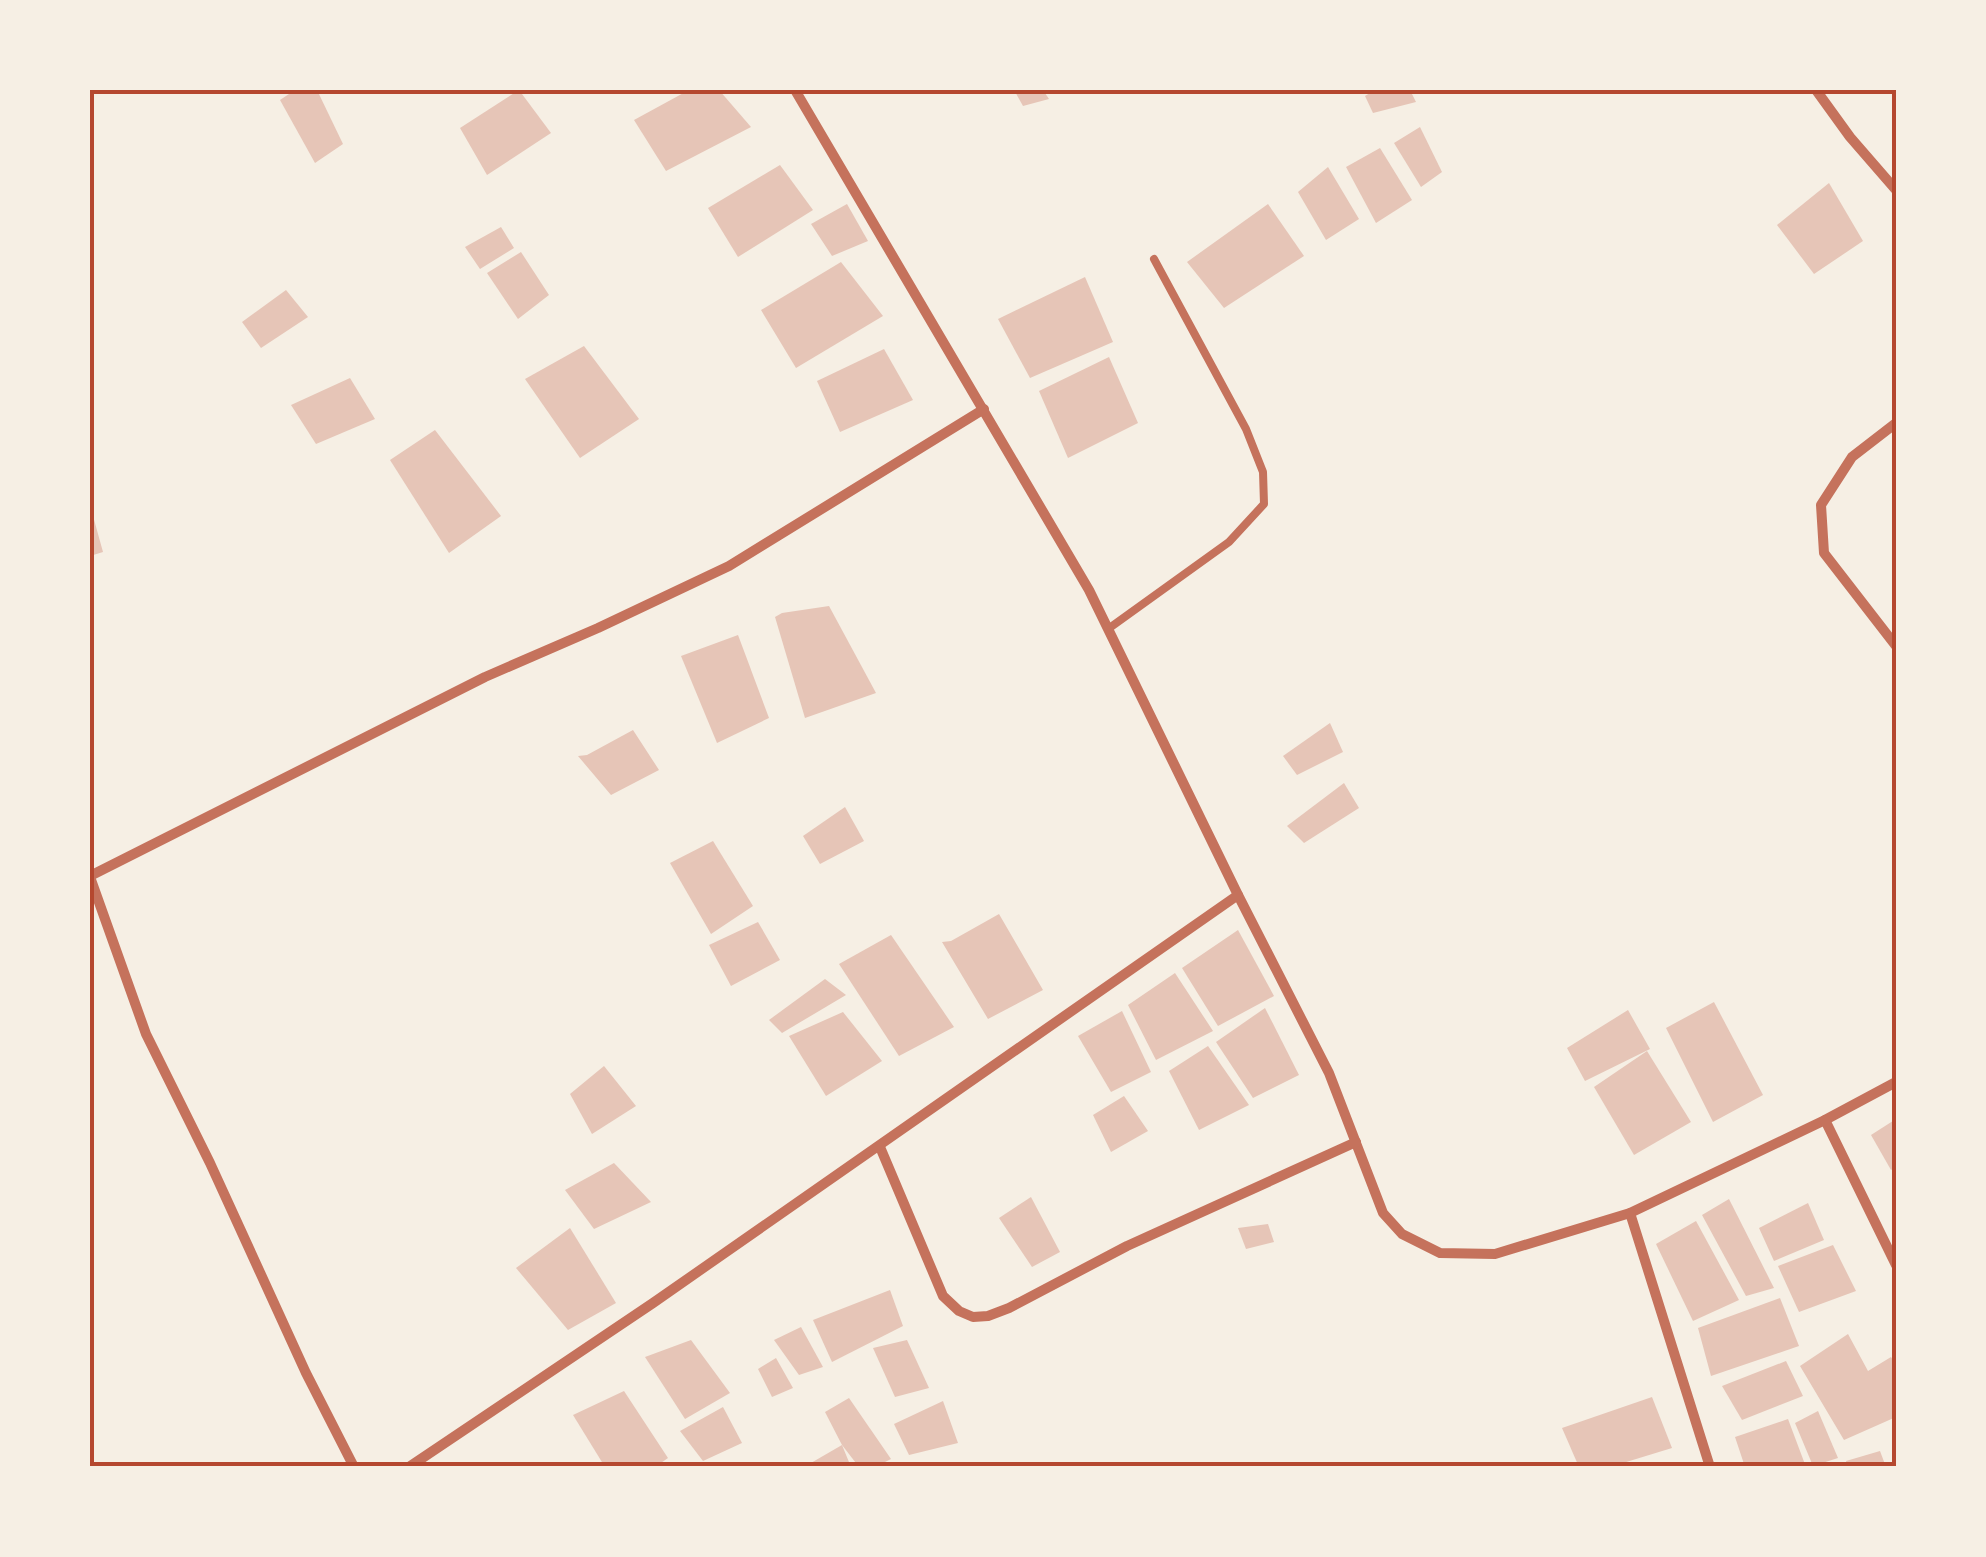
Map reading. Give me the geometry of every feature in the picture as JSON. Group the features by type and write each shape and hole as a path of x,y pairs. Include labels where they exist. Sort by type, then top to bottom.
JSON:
{"street":[{"path":"795,90 1089,590 1329,1073 1384,1213 1402,1234 1440,1253 1496,1254 1630,1212 1896,1082"},
{"path":"1816,90 1896,190"},
{"path":"354,1467 146,1034 90,877 486,677 730,566 984,409"},
{"path":"1896,424 1852,457 1821,505 1824,553 1896,646"},
{"path":"410,1467 653,1304 1238,896"},
{"path":"1825,1120 1896,1265"},
{"path":"880,1146 943,1296 959,1312 973,1317 1008,1308 1127,1246 1356,1142"},
{"path":"1630,1212 1710,1467"}],"lane":[{"path":"1108,628 1228,542 1264,504 1262,472 1246,429 1154,260"}],"building":[{"path":"295,90 317,90 343,144 315,163 280,100"},
{"path":"519,90 551,133 487,175 460,128"},
{"path":"689,90 719,90 751,127 666,171 634,120"},
{"path":"1014,90 1043,90 1049,99 1023,106"},
{"path":"1375,90 1410,90 1416,102 1373,113 1365,96"},
{"path":"1420,127 1442,172 1421,187 1394,143"},
{"path":"1380,148 1412,200 1376,223 1346,167"},
{"path":"780,165 813,210 738,257 708,208"},
{"path":"1328,167 1359,219 1326,240 1298,192"},
{"path":"1829,183 1863,241 1814,274 1777,225"},
{"path":"847,204 868,241 832,256 811,224"},
{"path":"1268,204 1304,256 1224,308 1187,262"},
{"path":"501,227 514,248 480,269 465,247"},
{"path":"521,252 549,295 518,319 487,273"},
{"path":"841,262 883,316 796,368 761,310"},
{"path":"1085,277 1113,342 1030,378 998,319"},
{"path":"286,290 308,317 261,348 242,322"},
{"path":"584,346 639,419 580,458 525,379"},
{"path":"884,349 913,400 840,432 817,381"},
{"path":"1109,357 1138,423 1068,458 1039,391"},
{"path":"350,378 375,419 316,444 291,405"},
{"path":"435,430 501,516 449,553 390,460"},
{"path":"90,505 103,552 90,556"},
{"path":"829,606 876,693 805,718 775,617"},
{"path":"738,635 769,718 717,743 681,656"},
{"path":"1330,723 1343,752 1297,775 1283,756"},
{"path":"633,730 659,770 611,795 578,756"},
{"path":"1344,783 1359,808 1304,843 1287,826"},
{"path":"845,807 864,841 820,864 803,836"},
{"path":"713,841 753,906 711,934 670,863"},
{"path":"999,914 1043,990 988,1019 942,942 951,941"},
{"path":"758,922 780,960 731,986 709,945"},
{"path":"1238,930 1274,996 1218,1026 1182,968"},
{"path":"891,935 954,1027 899,1056 839,964"},
{"path":"1175,973 1213,1031 1156,1060 1128,1005"},
{"path":"825,979 846,995 782,1033 769,1020"},
{"path":"1714,1002 1763,1095 1713,1122 1666,1028"},
{"path":"1265,1008 1299,1075 1253,1098 1216,1042"},
{"path":"1628,1010 1650,1049 1585,1081 1567,1048"},
{"path":"1122,1011 1151,1072 1111,1092 1078,1036"},
{"path":"843,1012 882,1061 826,1096 789,1036"},
{"path":"1208,1046 1249,1105 1199,1130 1169,1071"},
{"path":"1647,1051 1691,1122 1634,1155 1594,1087"},
{"path":"604,1066 636,1106 592,1134 570,1094"},
{"path":"1124,1096 1148,1131 1111,1152 1093,1115"},
{"path":"1896,1119 1896,1167 1891,1170 1871,1135"},
{"path":"614,1163 651,1202 594,1229 565,1190"},
{"path":"1031,1197 1060,1252 1032,1267 999,1218"},
{"path":"1729,1199 1774,1288 1746,1296 1702,1215"},
{"path":"1808,1203 1824,1240 1774,1261 1759,1228"},
{"path":"1696,1221 1739,1300 1693,1321 1656,1244"},
{"path":"1268,1224 1274,1242 1246,1249 1238,1228"},
{"path":"570,1228 616,1303 568,1330 516,1268"},
{"path":"1833,1245 1856,1291 1799,1312 1778,1266"},
{"path":"890,1290 903,1326 832,1362 813,1320"},
{"path":"1780,1298 1799,1346 1711,1376 1698,1328"},
{"path":"801,1327 823,1367 799,1375 774,1340"},
{"path":"1848,1334 1868,1371 1891,1357 1896,1364 1896,1417 1844,1440 1800,1366"},
{"path":"691,1340 730,1393 685,1419 645,1357"},
{"path":"907,1340 929,1388 895,1397 873,1348"},
{"path":"776,1358 793,1388 772,1397 758,1369"},
{"path":"1786,1361 1803,1396 1742,1420 1722,1386"},
{"path":"624,1391 668,1458 655,1467 605,1467 573,1415"},
{"path":"1652,1397 1672,1448 1610,1467 1579,1467 1562,1428"},
{"path":"849,1398 891,1459 875,1467 859,1467 842,1445 825,1412"},
{"path":"943,1401 958,1443 909,1455 894,1424"},
{"path":"723,1407 742,1443 703,1461 680,1431"},
{"path":"1818,1411 1838,1458 1813,1466 1795,1423"},
{"path":"1788,1419 1806,1467 1745,1467 1735,1437"},
{"path":"842,1445 851,1467 804,1467"},
{"path":"1880,1451 1886,1467 1848,1467 1846,1461"}]}
